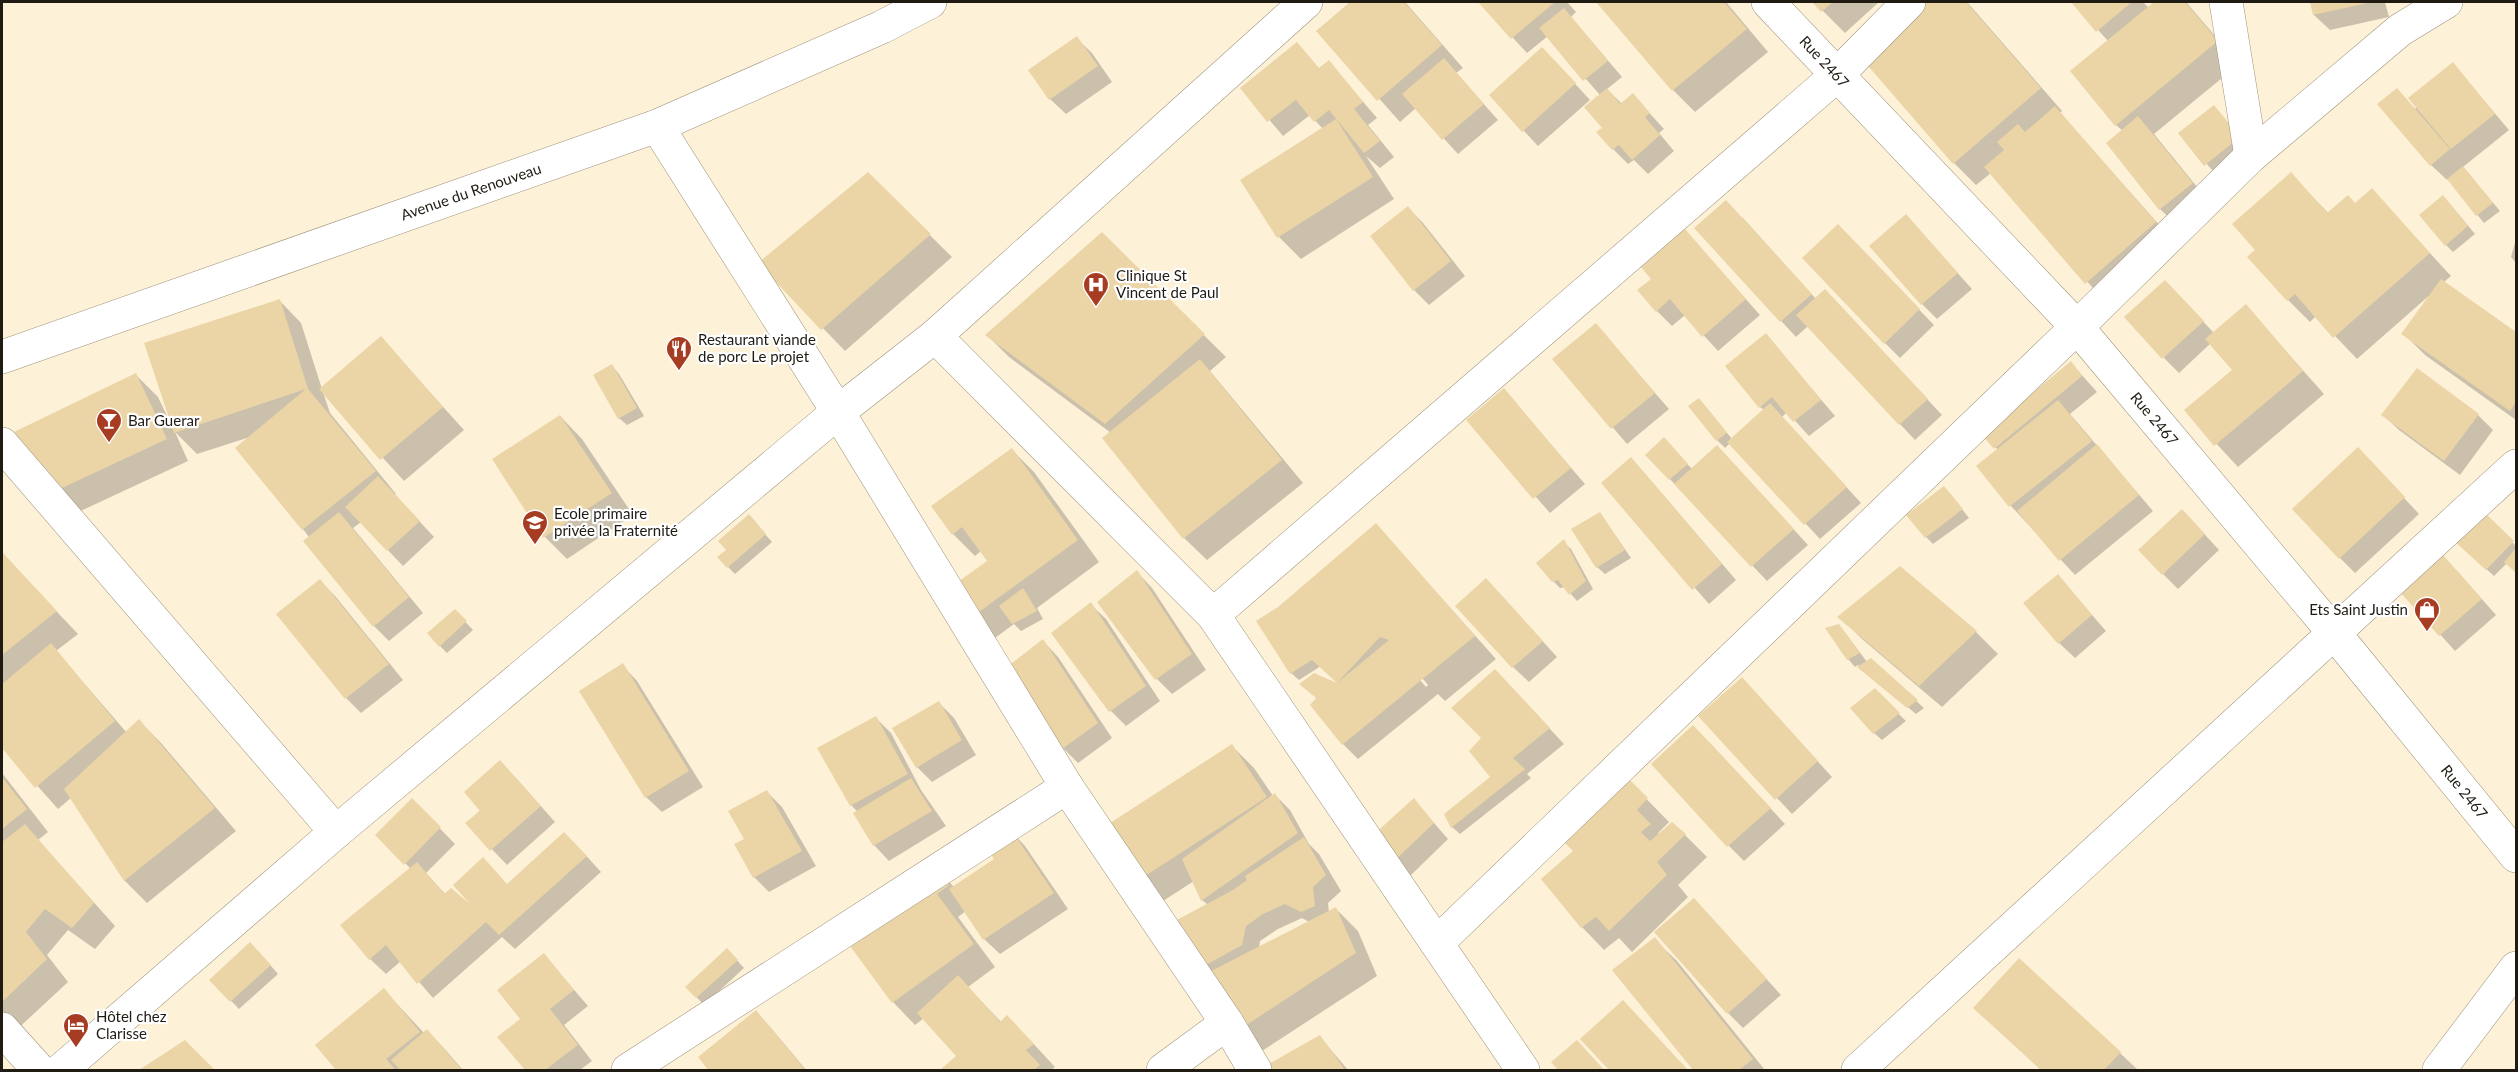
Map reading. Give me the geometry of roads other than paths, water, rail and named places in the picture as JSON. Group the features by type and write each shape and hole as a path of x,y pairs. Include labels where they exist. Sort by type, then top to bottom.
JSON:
{"street":[{"name":"Avenue du Renouveau","path":"2,357 657,126 886,14 930,2"},
{"path":"61,1071 336,832 838,412 934,336 1306,2"},
{"name":"Rue 2467","path":"1768,2 2077,327 2335,634 2517,856"},
{"path":"1213,615 1836,76 1909,2"},
{"path":"2226,2 2251,156"},
{"path":"1437,943 2077,327 2251,156 2400,30 2446,2"},
{"path":"657,126 838,412 1067,787 1227,1023 1255,1071"},
{"path":"934,336 1213,615 1523,1071"},
{"path":"2,444 336,832"},
{"path":"1858,1071 2517,466"},
{"path":"628,1071 1067,787"},
{"path":"2439,1071 2517,968"},
{"path":"1163,1071 1227,1023"},
{"path":"2,1029 39,1071"}],"place":[{"name":"Clinique St Vincent de Paul","path":"1096,308"},
{"name":"Restaurant viande de porc Le projet","path":"679,372"},
{"name":"Bar Guerar","path":"109,444"},
{"name":"Ecole primaire privée la Fraternité","path":"535,546"},
{"name":"Ets Saint Justin","path":"2427,633"},
{"name":"Hôtel chez Clarisse","path":"76,1049"}]}
